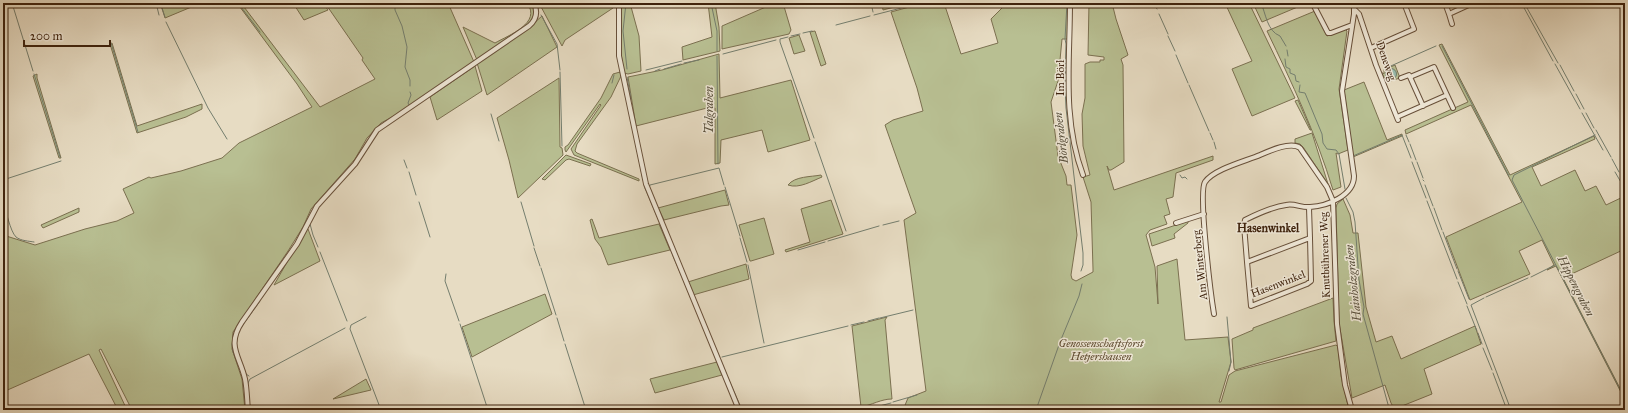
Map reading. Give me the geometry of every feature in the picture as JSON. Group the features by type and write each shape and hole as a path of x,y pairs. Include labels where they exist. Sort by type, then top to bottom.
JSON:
{"street":[{"path":"248,410 245,380 234,346 237,331 297,244 317,206 355,164 377,130 533,23 536,15 534,3"},
{"path":"619,3 619,56 646,184 739,410"},
{"name":"Im Börl","path":"1070,3 1068,82 1070,117 1073,144 1083,175"},
{"name":"Knutbührener Weg","path":"1352,410 1345,385 1337,324 1333,201 1350,191 1354,180 1342,85 1352,25 1354,3"},
{"path":"1371,48 1414,29 1404,3"},
{"path":"1445,3 1452,24"},
{"path":"1449,14 1473,3"},
{"path":"1314,6 1328,33 1352,25"},
{"name":"Deneweg","path":"1354,9 1360,14 1376,65 1398,119 1423,106"},
{"path":"1401,78 1409,75 1410,77 1434,67 1453,108"},
{"path":"1410,77 1423,106 1447,95"},
{"name":"Am Winterberg","path":"1214,314 1204,214 1203,188 1209,178 1219,172 1263,154 1291,146 1297,146 1300,148 1326,187 1333,201"},
{"name":"Hasenwinkel","path":"1309,208 1311,280 1307,284 1251,306 1244,225 1245,220 1287,204 1309,208 1333,201"},
{"name":"Am Winterberg","path":"1176,223 1204,214"},
{"path":"1248,262 1310,238"}],"green space":[{"path":"174,3 201,3 165,18 162,8"},
{"path":"237,3 241,3 320,107 375,79 362,60 363,58 325,3 448,3 474,62 401,112 381,123 367,138 355,159 311,209 303,227 288,251 233,332 232,349 242,379 245,410 132,410 101,349 99,350 127,410 118,410 89,354 3,392 3,235 35,245 85,229 117,221 134,213 123,189 149,177 151,178 181,171 222,158 239,143 312,107 297,84"},
{"path":"293,3 323,3 328,10 304,20"},
{"path":"527,3 532,3 534,8 534,15 531,23 477,60 463,27 495,43 522,28 527,22 530,17 531,10"},
{"path":"539,3 613,3 613,8 565,40 562,46"},
{"path":"620,3 630,3 639,36 641,71 628,74 624,73 621,53"},
{"path":"708,3 715,3 719,27 720,51 683,60 682,47 712,37"},
{"path":"775,3 783,3 791,30 789,34 722,49 722,26"},
{"path":"882,3 906,3 906,4 883,10"},
{"name":"Genossenschaftsforst Hetjershausen","path":"924,3 944,3 961,54 998,43 991,19 1007,3 1068,3 1068,39 1062,39 1058,81 1051,102 1058,156 1066,176 1067,185 1071,185 1077,235 1071,275 1072,279 1076,281 1093,272 1091,202 1083,177 1090,175 1083,146 1082,114 1085,98 1085,64 1104,60 1104,57 1088,55 1089,3 1112,3 1128,55 1121,59 1123,65 1124,162 1111,170 1109,170 1107,166 1114,190 1213,156 1213,160 1176,173 1173,197 1166,199 1170,214 1164,216 1167,224 1150,230 1146,235 1155,267 1158,304 1157,266 1177,259 1185,340 1228,337 1231,362 1219,402 1221,402 1229,375 1235,371 1336,345 1338,347 1341,376 1349,410 903,410 908,398 926,391 904,220 916,213 885,125 893,120 923,111 917,88 891,12"},
{"path":"1225,3 1249,3 1295,98 1252,116 1232,69 1252,61"},
{"path":"1253,3 1307,3 1262,22"},
{"path":"1315,11 1327,36 1345,29 1347,31 1339,89 1348,150 1338,154 1336,153 1341,187 1333,190 1311,129 1267,31"},
{"path":"542,16 557,47 487,95 477,63"},
{"path":"815,31 826,64 821,66 810,32"},
{"path":"799,35 805,51 794,54 789,38"},
{"path":"112,43 137,126 202,104 202,109 186,117 137,133 110,44"},
{"path":"1442,44 1510,175 1594,136 1595,139 1532,167 1541,186 1575,170 1585,191 1596,186 1606,205 1625,196 1625,249 1563,278 1625,400 1556,266 1547,270 1554,265 1542,240 1519,251 1530,274 1470,300 1446,237 1522,202 1471,105 1406,134 1405,130 1468,102 1439,45"},
{"path":"719,54 720,98 791,80 810,140 768,152 762,130 721,140 720,163 715,164 715,108 711,107 636,126 628,77 662,70"},
{"path":"1395,65 1400,78 1387,82 1381,72 1384,74 1384,70"},
{"path":"475,66 482,91 437,120 430,97"},
{"path":"620,72 621,76 611,97 577,144 575,151 639,179 639,181 574,155 571,149 601,105 600,104 566,152 565,150 565,147 568,145 601,98 613,74"},
{"path":"37,74 61,158 59,158 33,76"},
{"path":"559,78 560,147 562,148 563,155 518,198 497,118"},
{"path":"1364,82 1387,140 1402,134 1402,136 1353,157 1344,90"},
{"path":"1298,100 1311,130 1295,101"},
{"path":"1312,133 1328,184 1303,147 1300,144 1295,143 1295,139"},
{"path":"566,155 591,164 590,166 569,159 566,160 545,180 542,179"},
{"path":"821,175 822,177 805,184 797,186 788,185 799,178"},
{"path":"725,190 729,205 664,220 658,208"},
{"path":"1343,199 1350,215 1353,233 1358,233 1366,307 1376,342 1392,336 1401,359 1475,326 1481,344 1424,369 1432,394 1397,408 1397,410 1395,410 1391,403 1385,385 1352,398 1339,323 1336,208 1337,204"},
{"path":"831,200 843,234 786,252 785,250 810,242 801,209"},
{"path":"79,208 79,212 43,228 41,225"},
{"path":"764,218 774,254 750,261 739,225"},
{"path":"592,219 599,238 659,224 670,250 608,265 601,247 595,239 590,220"},
{"path":"1188,221 1188,223 1174,234 1175,238 1152,246 1149,234"},
{"path":"306,229 308,229 320,261 274,285"},
{"path":"746,264 749,279 693,295 688,282"},
{"path":"545,294 552,314 472,357 462,327"},
{"path":"1333,298 1336,341 1235,370 1232,339 1253,330 1253,328"},
{"path":"887,317 885,320 892,399 861,407 852,326"},
{"path":"717,362 722,375 655,393 650,379"},
{"path":"366,379 371,390 333,399"}],"shaded area":[{"path":"1391,68 1395,70 1397,74 1395,78 1391,80 1387,78 1385,74 1387,70"}],"waterway":[{"path":"12,3 33,71"},
{"path":"156,3 159,15"},
{"path":"160,3 165,17"},
{"path":"238,3 260,32"},
{"path":"617,3 618,61"},
{"path":"626,3 623,31 627,69"},
{"name":"Talgraben","path":"711,3 717,31 717,51"},
{"path":"871,3 873,12"},
{"path":"874,15 921,3"},
{"name":"Börlgraben","path":"1067,3 1065,39 1066,108 1083,253 1083,265 1081,271"},
{"path":"1154,3 1157,9"},
{"name":"Hainholzgraben","path":"1261,3 1272,30 1280,36 1286,46"},
{"path":"395,6 407,47 405,67 410,80 410,86"},
{"path":"1523,6 1553,61"},
{"path":"1527,8 1558,63"},
{"path":"1159,14 1168,34"},
{"path":"541,15 557,44 560,70"},
{"path":"836,25 870,16"},
{"path":"166,22 208,108 227,139"},
{"path":"803,33 812,31"},
{"path":"791,36 800,34"},
{"path":"1168,36 1175,51"},
{"path":"788,37 780,39 780,42 814,138"},
{"path":"723,54 776,40"},
{"path":"111,43 138,132"},
{"path":"1384,69 1436,46"},
{"name":"Hippengraben","path":"1442,46 1509,176"},
{"name":"Hainholzgraben","path":"1287,50 1288,56"},
{"path":"1176,55 1188,83"},
{"name":"Talgraben","path":"717,56 718,164"},
{"name":"Hainholzgraben","path":"1285,59 1286,67 1290,69 1290,73 1295,75 1296,81 1299,82"},
{"path":"684,63 699,60"},
{"path":"646,70 682,61"},
{"path":"664,69 681,64"},
{"path":"1555,64 1580,109"},
{"path":"1560,65 1574,91"},
{"path":"655,71 660,69"},
{"path":"560,72 562,146"},
{"path":"34,74 60,157"},
{"path":"612,83 614,75"},
{"path":"627,77 631,99"},
{"path":"1189,85 1209,131"},
{"name":"Hainholzgraben","path":"1300,85 1299,92 1305,93 1322,134 1323,143 1327,149 1336,150 1339,154 1345,189"},
{"path":"409,105 408,103 411,95 410,92"},
{"path":"1576,94 1584,109"},
{"path":"1582,113 1603,150"},
{"path":"1586,113 1594,128"},
{"path":"491,114 499,141"},
{"path":"1596,130 1611,157"},
{"path":"1210,133 1213,140"},
{"path":"1353,156 1402,135 1411,158"},
{"path":"1406,135 1409,142"},
{"name":"Hippengraben","path":"1595,135 1514,175 1512,180 1625,399"},
{"path":"815,142 846,231"},
{"path":"1214,142 1216,149"},
{"path":"1410,144 1416,160"},
{"path":"636,145 643,180"},
{"path":"1612,159 1619,172"},
{"path":"404,160 407,168"},
{"path":"3,180 61,161"},
{"path":"1412,162 1426,198"},
{"path":"1417,162 1423,178"},
{"path":"649,187 650,185 719,168 724,185"},
{"path":"409,172 416,195"},
{"path":"1615,172 1625,189"},
{"path":"1621,174 1625,182"},
{"path":"1180,175 1182,178 1185,177 1187,179"},
{"path":"1425,185 1433,206"},
{"name":"Talgraben","path":"725,187 740,236"},
{"path":"645,188 659,221"},
{"name":"Hainholzgraben","path":"1346,198 1353,212 1355,222 1359,280 1364,307 1363,314 1389,408 1392,410"},
{"path":"3,201 10,225 16,237 34,242"},
{"path":"1427,201 1457,279"},
{"path":"419,202 430,237"},
{"path":"521,202 534,246"},
{"path":"1434,208 1442,230"},
{"path":"883,225 899,221"},
{"path":"310,224 318,247"},
{"path":"828,241 879,226"},
{"path":"661,227 663,232"},
{"path":"1443,232 1457,269"},
{"name":"Talgraben","path":"740,238 747,262"},
{"path":"798,250 825,242"},
{"path":"534,248 540,266"},
{"path":"670,248 675,261"},
{"path":"320,252 347,321"},
{"path":"676,263 682,277"},
{"name":"Talgraben","path":"748,265 764,343"},
{"path":"1531,277 1555,265"},
{"path":"541,268 556,315"},
{"path":"1458,271 1469,299"},
{"path":"446,274 445,281 459,321"},
{"path":"1486,297 1528,278"},
{"path":"683,279 691,299"},
{"path":"1458,282 1467,304"},
{"name":"Börlgraben","path":"1036,410 1060,342 1079,296 1082,284"},
{"path":"1484,298 1471,305 1511,410"},
{"path":"240,329 260,301"},
{"path":"1467,306 1477,331"},
{"path":"880,318 913,310"},
{"path":"366,317 351,325 350,329 381,410"},
{"path":"1227,317 1231,362 1229,371"},
{"path":"557,318 564,341"},
{"path":"868,321 879,318"},
{"path":"233,336 240,322"},
{"path":"851,325 864,322"},
{"path":"460,324 488,410"},
{"path":"722,357 848,326"},
{"path":"248,389 250,379 345,328"},
{"path":"1478,333 1482,344"},
{"path":"232,344 233,352 242,374"},
{"path":"565,344 586,410"},
{"path":"1483,348 1492,370"},
{"path":"721,362 742,410"},
{"path":"245,371 249,376"},
{"path":"1493,373 1507,410"},
{"path":"244,385 246,410"},
{"path":"893,402 917,395"},
{"path":"1351,400 1353,406"},
{"path":"1347,401 1350,410"},
{"path":"864,410 891,403"},
{"path":"250,405 250,410"}],"district":[{"name":"Hasenwinkel","path":"1268,228"}]}
